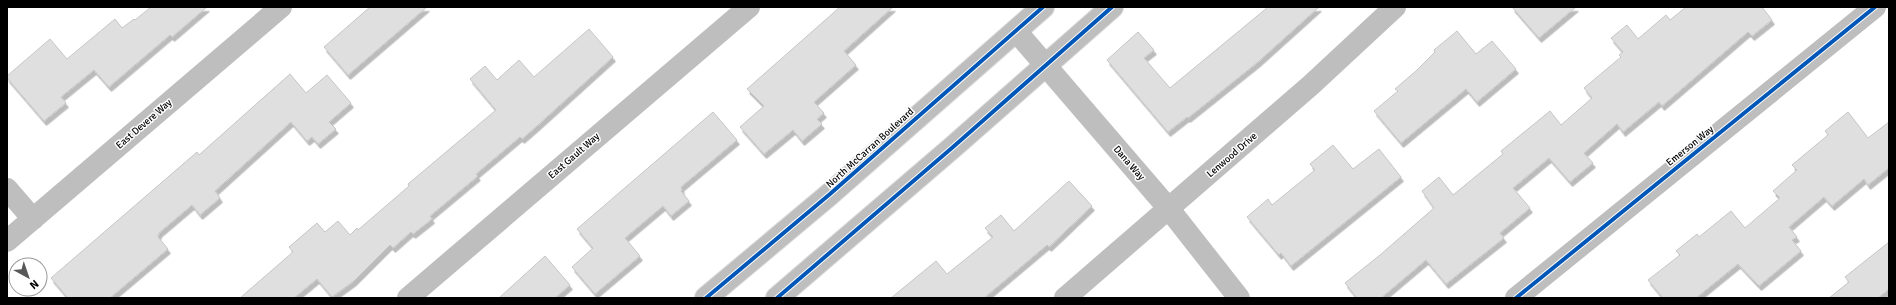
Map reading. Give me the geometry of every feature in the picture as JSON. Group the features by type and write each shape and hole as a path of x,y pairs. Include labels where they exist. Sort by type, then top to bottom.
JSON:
{"street":[{"name":"East Devere Way","path":"7,241 281,7"},
{"name":"North McCarran Boulevard","path":"706,298 830,194 1043,7"},
{"path":"777,298 953,147 1112,7"},
{"name":"Lenwood Drive","path":"1065,298 1311,85 1395,7"},
{"name":"Emerson Way","path":"1516,298 1875,7"},
{"name":"East Gault Way","path":"408,298 741,10"},
{"name":"Dana Way","path":"1016,31 1169,209 1239,298"},
{"path":"7,190 33,219"}],"building":[{"path":"151,7 207,7 172,37 170,35 109,87 94,70 61,97 66,103 44,121 7,78 7,76 50,39 67,59 115,19 122,28"},
{"path":"370,7 427,7 348,75 324,47"},
{"path":"840,7 893,7 844,51 856,65 814,102 824,113 817,119 822,124 802,141 793,130 764,154 740,127 764,106 747,89"},
{"path":"1268,7 1319,7 1258,62 1188,118 1187,117 1168,132 1107,60 1138,32 1154,50 1144,58 1170,88"},
{"path":"1512,7 1576,7 1539,38"},
{"path":"1686,7 1762,7 1772,20 1752,36 1748,32 1662,106 1659,102 1623,132 1617,124 1584,153 1593,163 1570,182 1549,158 1513,188 1530,208 1500,233 1504,238 1446,284 1426,260 1381,298 1357,298 1345,283 1434,208 1422,191 1439,177 1453,195 1503,154 1501,151 1550,111 1561,125 1592,98 1584,88 1621,57 1619,55 1623,52 1611,38 1627,25 1638,39 1666,15 1670,20"},
{"path":"589,29 613,57 522,139 520,137 476,174 478,176 430,216 432,219 413,234 411,232 393,248 390,245 354,281 332,297 317,279 294,298 240,298 293,252 289,247 317,223 325,232 338,221 350,235 357,228 358,230 409,186 408,184 496,110 470,79 485,66 497,80 519,60 534,77"},
{"path":"1457,31 1476,54 1492,41 1516,69 1477,102 1466,89 1401,143 1374,111 1398,91 1395,89 1435,52 1434,50"},
{"path":"290,74 306,93 327,75 351,103 329,122 336,129 318,144 312,137 307,141 291,122 215,191 220,198 200,215 192,205 159,233 158,237 168,249 110,298 68,298 51,278 197,152 199,155"},
{"path":"713,112 737,140 681,187 681,191 689,201 671,216 663,206 625,238 640,256 595,294 572,267 593,248 577,229"},
{"path":"1848,112 1868,138 1889,122 1889,168 1868,185 1864,179 1832,206 1824,197 1789,227 1797,237 1792,240 1801,251 1759,286 1738,264 1696,298 1663,298 1648,280 1680,255 1676,251 1697,234 1699,237 1731,211 1745,228 1780,198 1773,191 1797,170 1792,165 1828,135 1825,131"},
{"path":"1333,145 1353,169 1379,149 1401,177 1291,266 1281,253 1279,255 1247,217 1268,199 1272,205 1315,170 1310,164"},
{"path":"1069,181 1092,206 1049,247 1047,245 984,298 891,298 936,261 947,274 993,237 985,228 1001,215 1014,231"},
{"path":"1889,242 1889,289 1878,298 1829,298 1849,282 1845,277"},
{"path":"545,256 570,285 555,298 499,298"}],"cycle path":[{"path":"706,298 830,194 1043,7"},
{"path":"777,298 953,147 1112,7"},
{"path":"1516,298 1875,7"}]}
